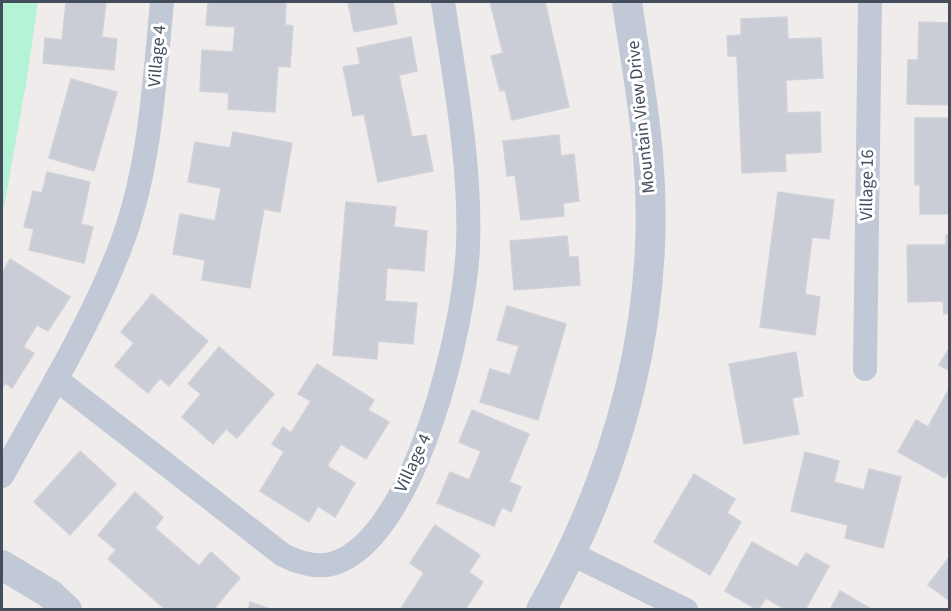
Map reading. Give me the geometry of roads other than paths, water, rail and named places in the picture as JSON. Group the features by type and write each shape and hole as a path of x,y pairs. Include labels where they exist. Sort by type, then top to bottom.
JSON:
{"street":[{"name":"Village 4","path":"2,476 56,379 119,252 136,195 150,123 162,2"},
{"name":"Village 4","path":"56,379 283,555 298,563 316,566 335,563 353,553 369,539 398,495 427,434 448,372 466,279 468,176 442,2"},
{"name":"Mountain View Drive","path":"542,609 572,554 598,494 619,434 635,373 646,307 650,237 648,155 627,2"},
{"name":"Village 16","path":"865,369 870,2"},
{"path":"572,554 686,609"},
{"path":"2,565 50,594 67,609"}]}
